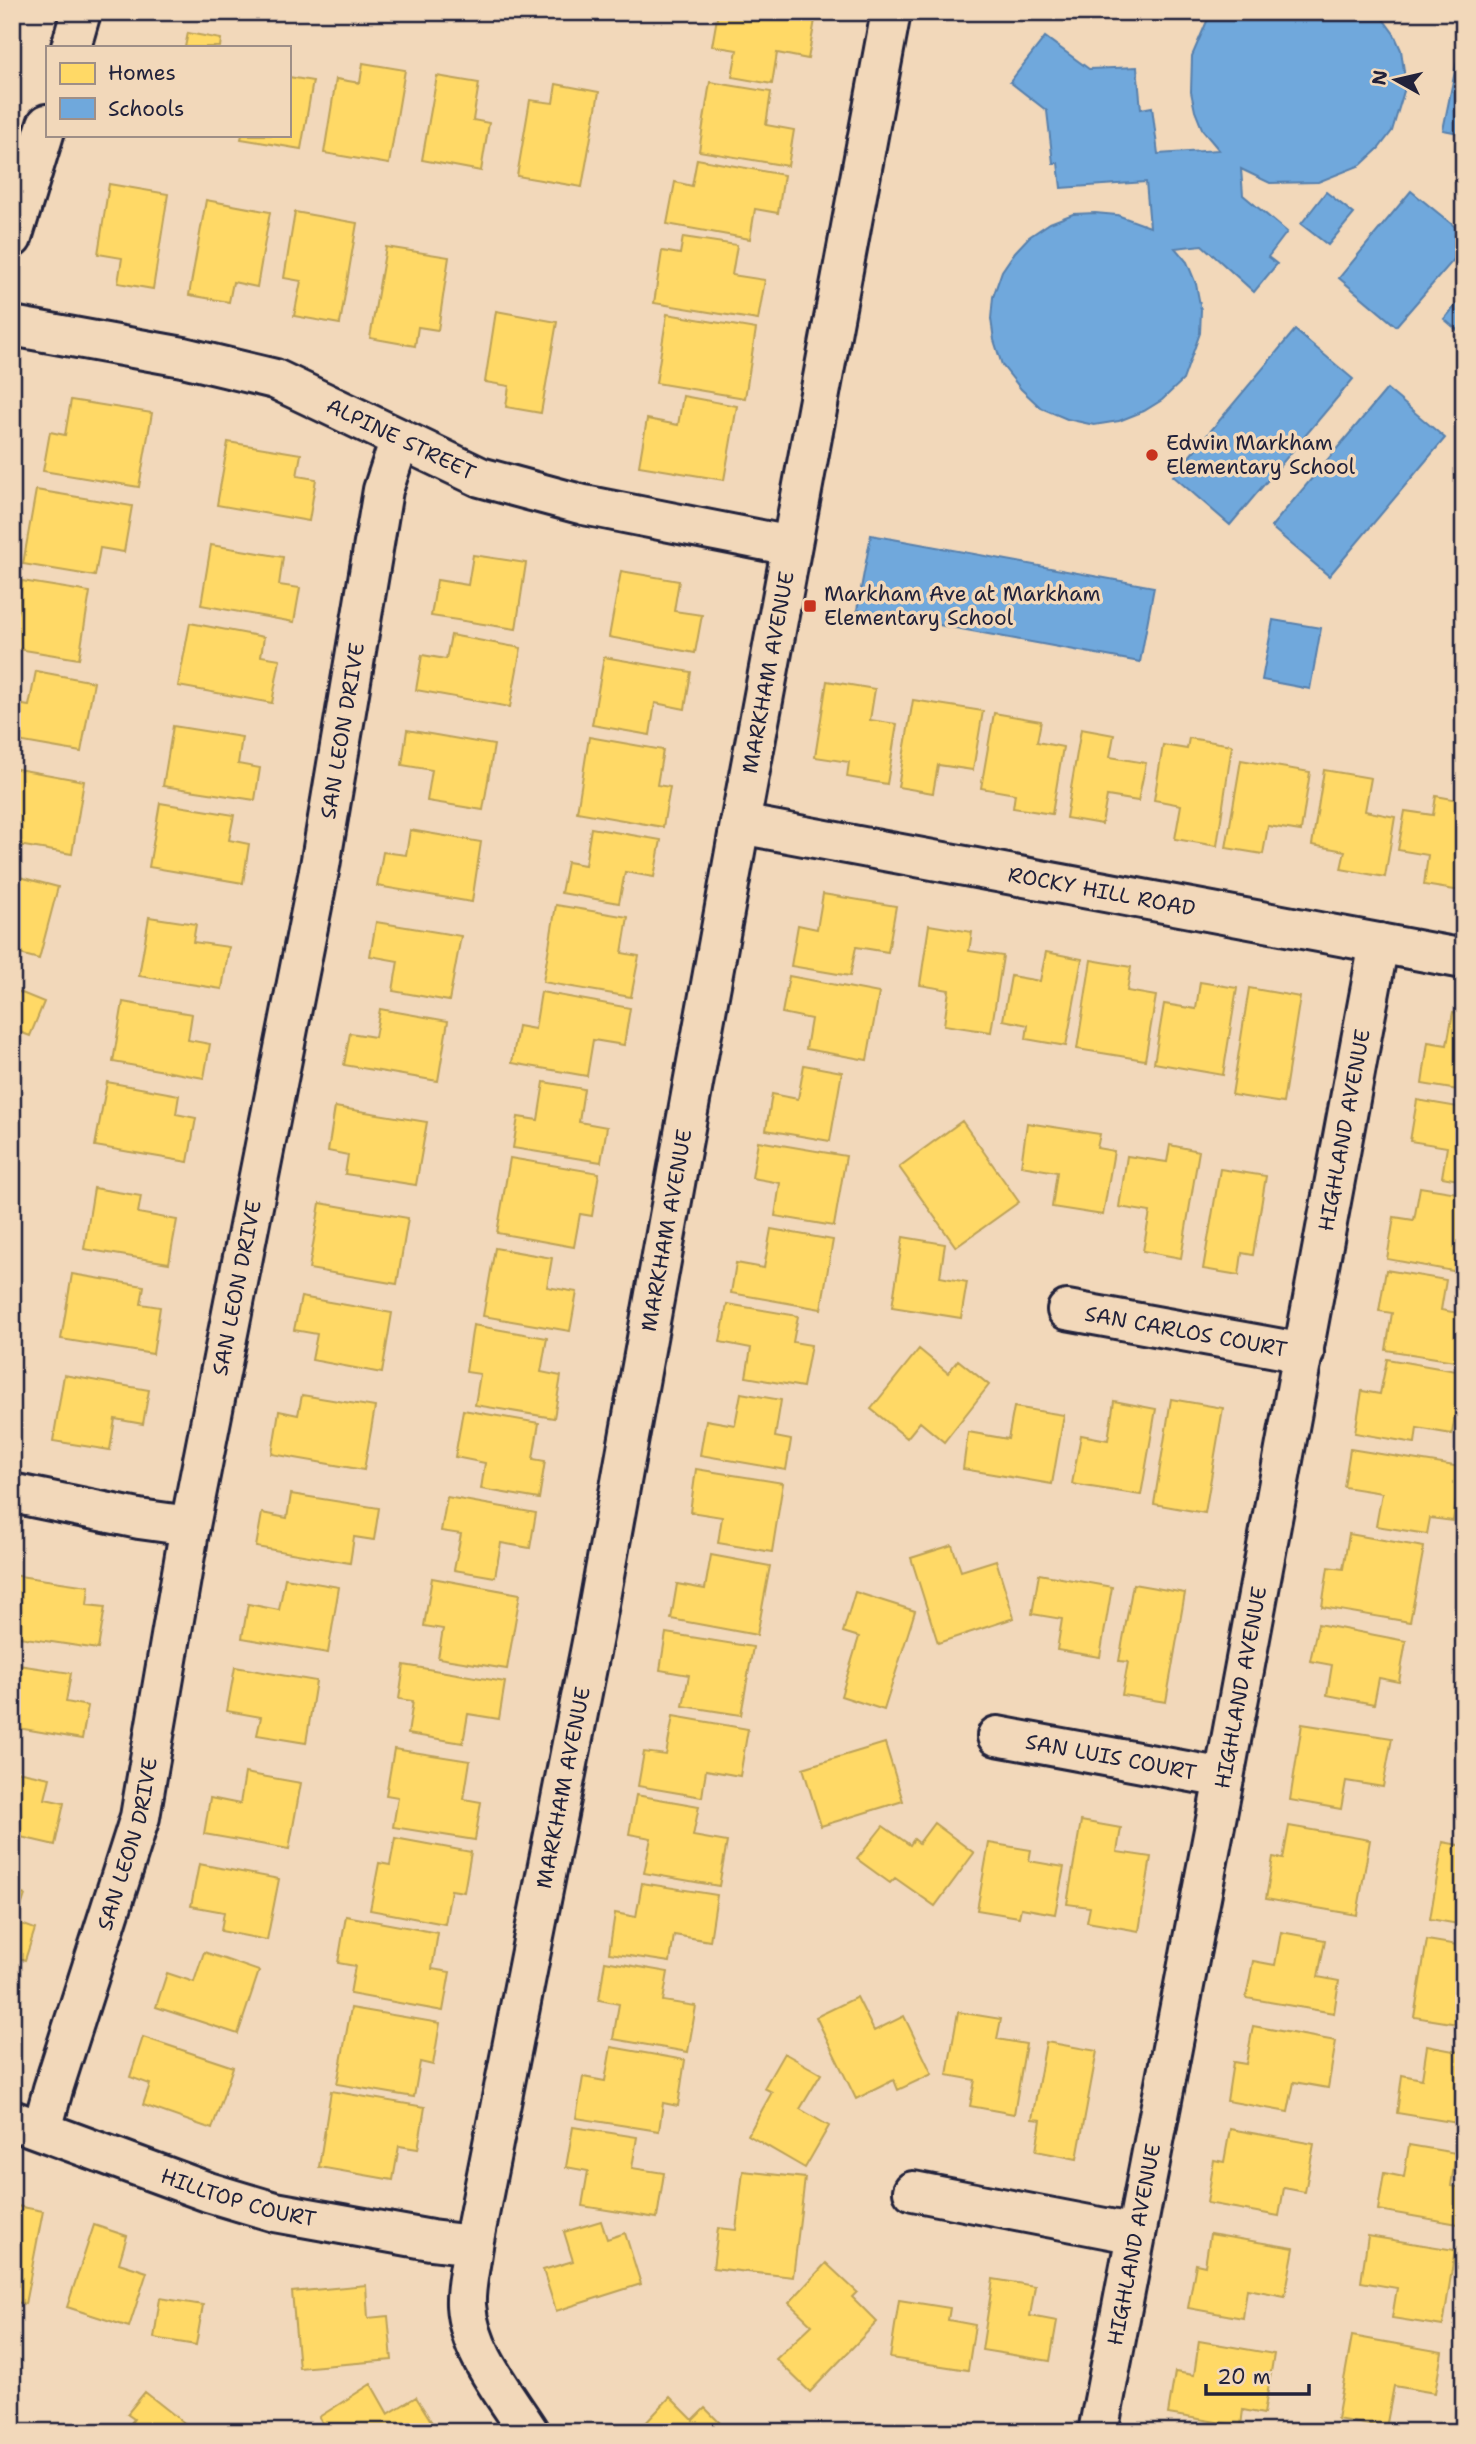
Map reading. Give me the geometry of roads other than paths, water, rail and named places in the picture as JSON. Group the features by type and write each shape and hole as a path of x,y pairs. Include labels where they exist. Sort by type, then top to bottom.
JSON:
{"street":[{"path":"71,46 81,12"},
{"name":"MARKHAM AVENUE","path":"529,2432 486,2364 468,2323 466,2302 473,2245 593,1637 791,545 891,12"},
{"path":"12,238 46,127"},
{"name":"ALPINE STREET","path":"12,326 183,357 275,379 480,477 584,505 791,545"},
{"name":"SAN LEON DRIVE","path":"27,2125 53,2089 140,1817 190,1526 320,866 383,490 400,439"},
{"name":"ROCKY HILL ROAD","path":"740,824 1464,959"},
{"name":"HIGHLAND AVENUE","path":"1098,2432 1224,1778 1379,943"},
{"name":"SAN CARLOS COURT","path":"1067,1310 1304,1353"},
{"path":"12,1493 139,1519 190,1526"},
{"name":"SAN LUIS COURT","path":"997,1736 1224,1778"},
{"name":"HILLTOP COURT","path":"27,2125 208,2192 275,2212 473,2245"},
{"path":"913,2191 1136,2234"}],"place":[{"name":"Edwin Markham Elementary School","path":"1152,455"},
{"name":"Markham Ave at Markham Elementary School","path":"810,606"}]}
